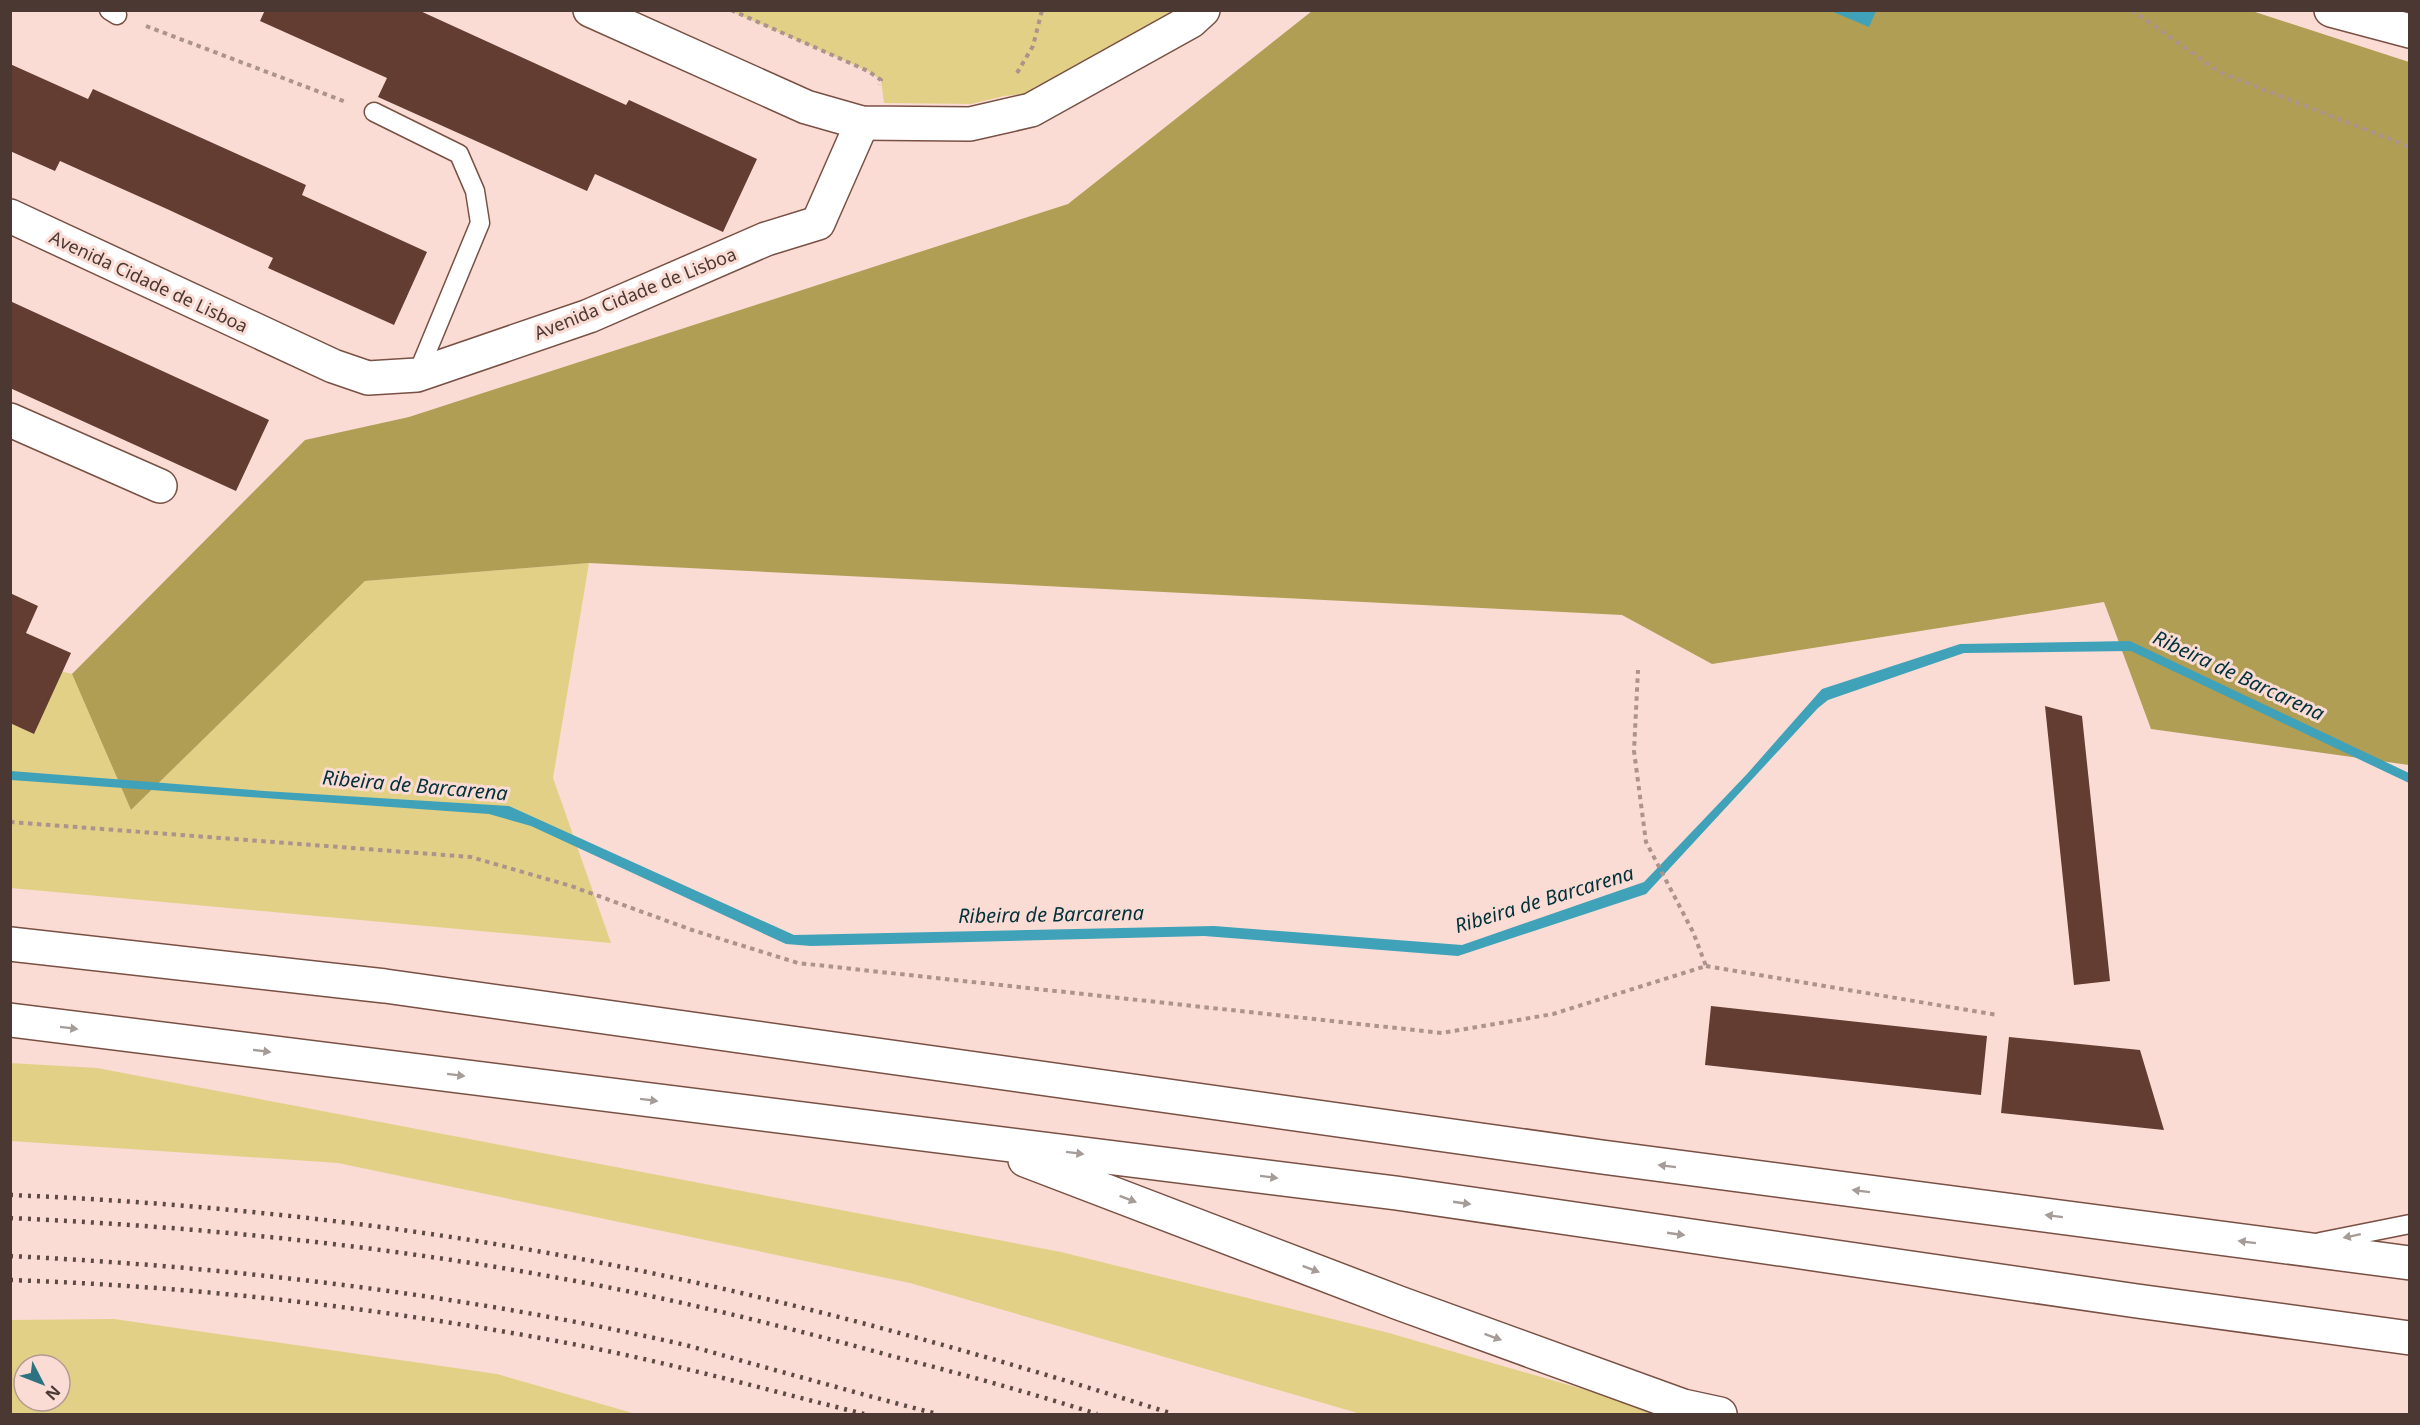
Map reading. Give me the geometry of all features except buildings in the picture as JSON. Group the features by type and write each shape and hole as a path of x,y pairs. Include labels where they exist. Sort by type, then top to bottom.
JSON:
{"main road":[{"path":"590,10 806,107 862,123 970,124 1031,110 1191,21 1203,10"},
{"path":"2331,10 2409,31"},
{"name":"Avenida Cidade de Lisboa","path":"10,216 333,366 368,378 417,375 589,316 766,239 818,223 862,123"},
{"path":"10,420 160,486"},
{"path":"10,945 385,986 1602,1157 2409,1263"},
{"path":"10,1020 1396,1193 2137,1301 2409,1338"},
{"path":"976,1141 1399,1303 1683,1406 1720,1414"}],"lane":[{"path":"374,112 459,154 475,191 480,223 417,375"},
{"path":"2294,1248 2409,1224"}],"path":[{"path":"730,10 868,71 881,80 878,87"},
{"path":"2132,10 2219,72 2409,147"},
{"path":"113,13 374,112"},
{"path":"1638,670 1634,751 1646,842 1693,932 1706,966"},
{"path":"10,822 471,857 571,886 692,930 798,963 1442,1033 1553,1014 1706,966 1997,1015"}],"shaded area":[{"path":"2249,10 2409,62 2409,765 2151,729 2104,602 1712,664 1622,615 589,563 365,581 131,810 72,674 305,440 409,417 1068,204 1312,11"},
{"path":"731,11 1187,11 1033,93 1004,96 971,104 884,103 881,80 868,71"},
{"path":"589,563 553,778 611,943 11,888 10,658 72,674 131,810 365,581"},
{"path":"10,1063 97,1068 1061,1252 1389,1333 1669,1414 1361,1414 910,1283 338,1163 11,1141"},
{"path":"114,1319 497,1374 636,1414 11,1414 11,1320"}],"water":[{"path":"1831,11 1876,11 1869,27"},
{"path":"2130,641 2409,773 2409,783 2131,651 1964,653 1828,700 1818,708 1646,894 1458,956 1204,936 811,946 786,944 531,826 489,814 11,780 11,771 264,791 509,806 794,935 1214,926 1462,945 1644,882 1747,774 1822,689 1960,644"}],"railway":[{"path":"10,1195 158,1204 305,1218 451,1237 597,1262 815,1311 1031,1370 1173,1414"},
{"path":"10,1218 156,1227 302,1240 519,1271 666,1299 777,1326 993,1383 1097,1414"},
{"path":"10,1256 262,1275 512,1310 677,1343 937,1414"},
{"path":"10,1280 214,1293 349,1308 484,1328 630,1356 864,1414"}],"water label":[{"name":"Ribeira de Barcarena","path":"2239,675"},
{"name":"Ribeira de Barcarena","path":"415,785"},
{"name":"Ribeira de Barcarena","path":"1544,899"},
{"name":"Ribeira de Barcarena","path":"1051,914"}]}
